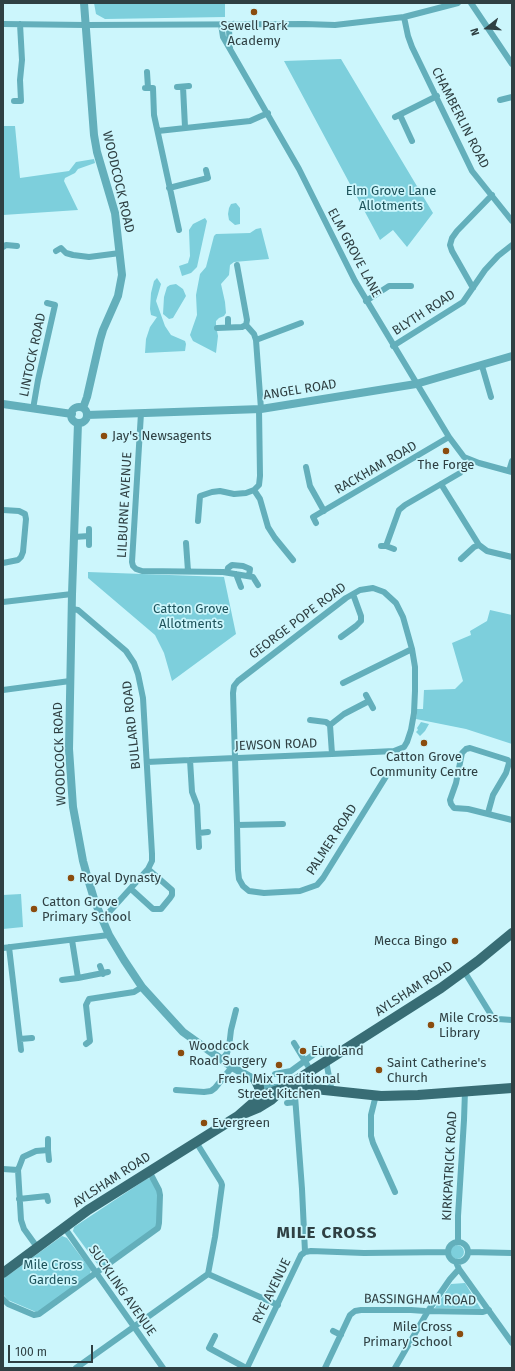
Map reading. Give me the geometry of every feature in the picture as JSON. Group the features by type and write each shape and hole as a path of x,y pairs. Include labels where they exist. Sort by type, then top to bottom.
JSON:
{"main road":[{"name":"AYLSHAM ROAD","path":"3,1273 36,1247 88,1210 238,1116 254,1102 284,1088 326,1062 464,971 490,952 512,933"},
{"path":"254,1102 259,1092 256,1081"},
{"path":"284,1088 296,1087 332,1092 376,1095 418,1095 512,1088"},
{"name":"AYLSHAM ROAD","path":"238,1116 258,1108 271,1100 284,1088"}],"street":[{"name":"WOODCOCK ROAD","path":"84,3 88,74 94,135 97,152 115,213 122,266 121,284 118,296 100,340 85,412"},
{"path":"3,24 335,25 404,17 458,3"},
{"path":"471,3 512,64"},
{"name":"CHAMBERLIN ROAD","path":"404,17 412,47 472,171 511,217"},
{"path":"20,24 22,60 20,101"},
{"name":"ELM GROVE LANE","path":"221,24 223,37 298,169 366,301 449,437 459,451 468,459"},
{"name":"ELM GROVE LANE","path":"231,50 229,30 234,24"},
{"path":"147,72 147,88 153,88 154,115 179,230"},
{"path":"183,87 185,128"},
{"path":"412,141 397,116 437,96"},
{"path":"500,100 512,97"},
{"path":"158,130 250,121 268,114"},
{"path":"206,170 208,178"},
{"path":"170,188 215,176"},
{"path":"473,288 450,245 452,238 492,196"},
{"name":"BLYTH ROAD","path":"393,346 456,308 467,297 490,265 512,244"},
{"path":"3,246 17,246"},
{"path":"60,248 66,253 90,257 120,253"},
{"path":"198,521 200,496 220,491 234,494 246,493 254,490 259,485 260,409 256,340 254,334 246,325 247,320 237,265"},
{"path":"231,275 238,273"},
{"path":"366,301 389,286 411,286"},
{"name":"LINTOCK ROAD","path":"47,303 63,307"},
{"name":"LINTOCK ROAD","path":"33,409 55,305"},
{"path":"228,319 228,327"},
{"path":"256,340 292,330 301,323"},
{"path":"217,328 246,325"},
{"name":"ANGEL ROAD","path":"85,412 141,413 260,409 416,384 512,356"},
{"path":"482,366 491,397"},
{"path":"3,404 72,414"},
{"path":"76,408 85,412 84,421 78,423 73,420 72,414 76,408"},
{"name":"LILBURNE AVENUE","path":"141,413 132,562 133,566 142,571 227,572 249,576"},
{"name":"WOODCOCK ROAD","path":"78,423 72,594 69,750 73,807 83,861 95,902 109,935 142,987 183,1032 232,1067 256,1081 273,1088 284,1088"},
{"name":"RACKHAM ROAD","path":"313,517 449,437"},
{"path":"394,549 383,546 399,510 405,505 460,473 468,459 511,472 512,461"},
{"path":"306,466 310,486 324,511"},
{"path":"441,484 479,546 487,551 512,557"},
{"path":"254,490 260,500 268,527 293,560"},
{"path":"3,510 19,511 24,514 26,519 21,557 18,560 3,563"},
{"path":"310,511 316,523"},
{"path":"74,537 89,533 89,545"},
{"path":"186,543 188,571"},
{"path":"460,559 474,547 479,546"},
{"path":"227,572 228,568 232,565 243,566 250,569 249,576 253,577 258,585"},
{"path":"236,574 238,583 241,587"},
{"name":"GEORGE POPE ROAD","path":"235,758 233,693 234,686 238,681 353,594 360,590 374,588 390,596 396,603 412,649 415,691 414,713 411,730 404,747"},
{"path":"3,602 72,594"},
{"path":"341,636 357,629 361,620 353,594"},
{"name":"BULLARD ROAD","path":"72,609 78,610 126,651 134,663 138,674 143,698 152,861 148,869 102,920"},
{"path":"343,683 412,649"},
{"path":"3,690 70,681"},
{"path":"330,725 368,698 372,708"},
{"path":"310,720 326,722 330,725"},
{"path":"330,725 332,754"},
{"name":"JEWSON ROAD","path":"147,762 394,751 404,747"},
{"path":"488,813 494,795 506,773 509,763 508,760 470,748 466,749 462,753 456,783 450,800 451,804 454,808 488,813 512,820"},
{"name":"PALMER ROAD","path":"235,758 239,879 242,886 249,891 254,892 300,891 317,885 323,878 387,775"},
{"path":"190,760 192,792 197,805 199,847"},
{"path":"237,825 283,824"},
{"path":"199,833 208,832"},
{"path":"131,889 153,909 161,909 170,898 172,890 148,869"},
{"path":"21,1050 6,948 109,935"},
{"path":"72,940 78,978"},
{"path":"62,980 105,973 100,966"},
{"path":"464,971 494,1018 512,1020"},
{"path":"90,1042 86,1005 89,999 134,992 142,987"},
{"path":"222,1060 227,1054 236,1010"},
{"path":"20,1039 32,1038"},
{"path":"294,1043 311,1071"},
{"path":"275,1074 291,1071 321,1049"},
{"path":"326,1062 332,1092"},
{"path":"176,1090 211,1091 232,1067"},
{"name":"KIRKPATRICK ROAD","path":"458,1242 458,1216 465,1091"},
{"path":"376,1095 371,1115 372,1143 395,1192"},
{"name":"RYE AVENUE","path":"246,1368 302,1255 305,1252 295,1099 287,1103"},
{"path":"48,1139 49,1160"},
{"path":"76,1368 208,1274 222,1185 196,1142"},
{"path":"36,1247 24,1229 21,1220 18,1199 18,1170 23,1157 29,1153 48,1150"},
{"path":"3,1169 18,1170"},
{"path":"3,1299 8,1304 34,1315 39,1314 158,1228 160,1195 149,1171"},
{"path":"18,1199 47,1198 47,1189"},
{"name":"SUCKLING AVENUE","path":"64,1227 163,1368"},
{"path":"456,1262 464,1260 468,1252 466,1245 458,1242 453,1243 450,1247 448,1252 450,1257 456,1262 459,1269 512,1342"},
{"path":"305,1252 448,1252"},
{"path":"468,1252 512,1253"},
{"path":"395,1368 428,1312 450,1278 459,1269"},
{"path":"208,1274 278,1305"},
{"name":"BASSINGHAM ROAD","path":"325,1368 350,1315 355,1311 411,1310 428,1312 483,1312 489,1310"},
{"path":"333,1331 341,1334"},
{"path":"215,1336 209,1348 246,1368"}],"green space":[{"path":"94,3 225,3 225,17 105,19 96,14"},
{"name":"Elm Grove Lane Allotments","path":"341,59 433,213 407,247 393,230 380,240 284,61"},
{"path":"3,126 15,126 20,178 69,171 76,162 94,159 95,163 78,169 75,173 65,178 64,181 78,210 3,215"},
{"path":"236,203 240,208 240,224 235,225 229,220 228,214 231,204"},
{"path":"205,218 207,221 197,267 191,273 182,276 179,266 188,263 190,256 189,230 193,224"},
{"path":"261,228 269,259 234,262 230,265 229,275 221,284 226,313 216,321 218,336 216,353 193,341 190,335 197,315 196,295 200,274 206,267 214,236 216,234 250,233"},
{"path":"157,278 161,284 156,301 165,326 171,335 185,341 185,351 145,353 146,339 150,327 157,317 151,315 150,309 151,293 154,281"},
{"path":"176,284 183,289 186,296 173,318 169,319 163,314 164,297 167,287"},
{"name":"Catton Grove Allotments","path":"88,572 224,577 236,634 172,681 164,653 155,635 88,578"},
{"path":"490,610 512,615 512,744 466,729 416,719 417,709 423,709 424,690 455,689 463,681 452,643 471,635 470,631 487,621"},
{"path":"421,722 429,724 420,736 416,732"},
{"path":"21,894 23,927 3,929 3,895"},
{"name":"Mile Cross Gardens","path":"148,1178 151,1179 158,1190 158,1224 155,1229 103,1266 98,1265 73,1231 74,1227"},
{"name":"Mile Cross Gardens","path":"62,1236 67,1238 91,1270 89,1277 42,1310 36,1312 8,1300 3,1294 3,1279"},
{"path":"457,1245 462,1247 464,1252 462,1257 457,1259 452,1257 450,1252 452,1247"},
{"path":"465,1283 481,1309 435,1308 451,1284"}],"place":[{"name":"Sewell Park Academy","path":"254,12"},
{"name":"Jay's Newsagents","path":"104,436"},
{"name":"The Forge","path":"446,451"},
{"name":"Catton Grove Community Centre","path":"424,743"},
{"name":"Royal Dynasty","path":"71,878"},
{"name":"Catton Grove Primary School","path":"34,909"},
{"name":"Mecca Bingo","path":"455,941"},
{"name":"Mile Cross Library","path":"431,1025"},
{"name":"Euroland","path":"303,1051"},
{"name":"Woodcock Road Surgery","path":"181,1053"},
{"name":"Fresh Mix Traditional Street Kitchen","path":"279,1065"},
{"name":"Saint Catherine's Church","path":"379,1070"},
{"name":"Evergreen","path":"204,1123"},
{"name":"Mile Cross Primary School","path":"460,1334"}],"district":[{"name":"MILE CROSS","path":"327,1233"}]}
